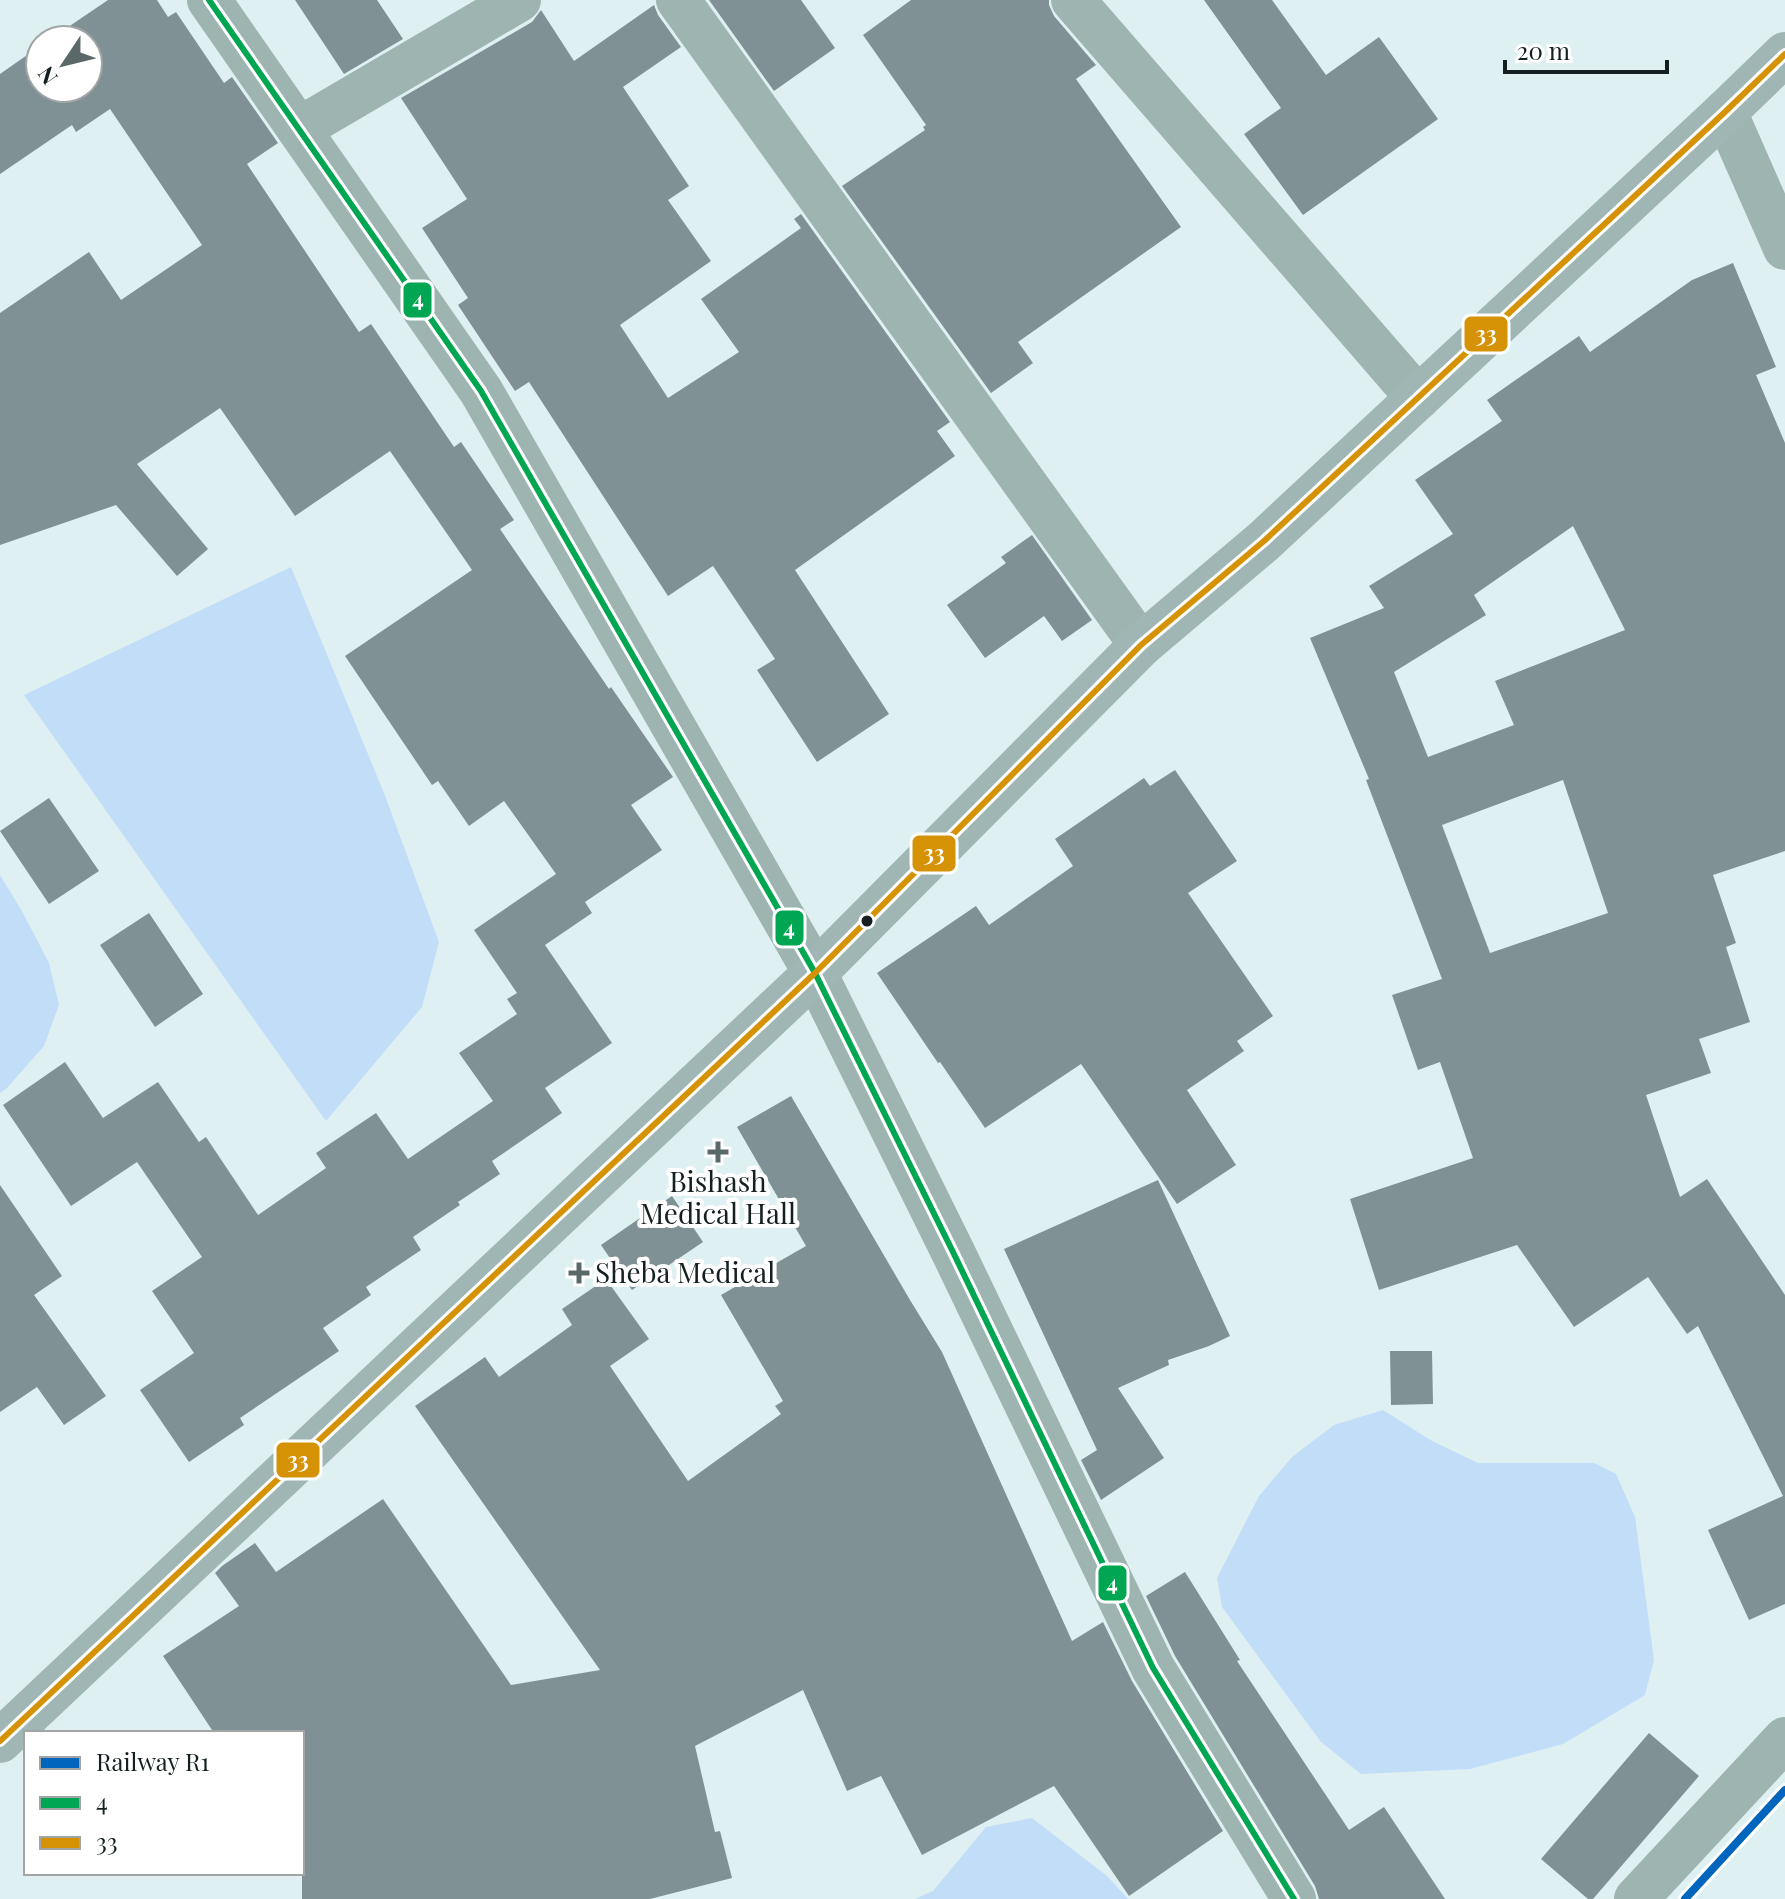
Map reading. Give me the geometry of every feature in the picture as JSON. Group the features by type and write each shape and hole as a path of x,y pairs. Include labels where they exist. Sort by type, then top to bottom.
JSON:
{"highway":[{"path":"0,1741 815,973 1141,645 1264,541 1785,54"}],"street":[{"path":"209,0 481,391 815,973 1153,1668 1294,1899"},
{"path":"299,129 519,0"},
{"path":"678,0 1141,645"},
{"path":"1073,0 1418,398"},
{"path":"1725,112 1785,248"},
{"path":"1636,1899 1785,1739"}],"water":[{"path":"291,567 384,793 439,942 422,1007 326,1121 24,695"},
{"path":"0,875 49,963 59,1005 44,1046 0,1093"},
{"path":"1383,1410 1432,1441 1478,1463 1594,1463 1616,1474 1635,1517 1654,1660 1645,1695 1563,1744 1470,1769 1361,1774 1321,1742 1222,1607 1217,1578 1259,1496 1292,1457 1334,1425"},
{"path":"1032,1818 1107,1876 1128,1899 915,1899 933,1891 986,1827"}],"building":[{"path":"108,0 157,0 168,17 176,12 224,83 232,77 278,143 247,164 359,332 371,324 454,447 461,442 514,520 500,529 673,777 631,805 662,850 585,902 592,913 545,945 612,1043 545,1088 562,1113 492,1161 500,1174 413,1237 421,1250 366,1287 371,1295 323,1328 339,1351 240,1418 244,1425 189,1462 140,1390 194,1353 152,1291 202,1257 137,1162 71,1206 3,1105 65,1062 103,1118 158,1082 199,1142 206,1137 258,1215 326,1168 316,1153 376,1113 408,1159 493,1101 459,1053 517,1014 507,999 517,993 474,930 556,874 504,801 469,826 438,781 432,785 345,656 472,570 390,451 295,516 220,408 137,464 208,549 177,576 116,505 0,545 0,313 89,252 121,300 202,245 110,109 76,132 72,125 0,174 0,74 24,57 24,104 104,104 104,24 73,24"},
{"path":"295,0 377,0 403,39 344,74"},
{"path":"709,0 801,0 835,48 774,91"},
{"path":"911,0 1049,0 1054,16 1096,65 1076,79 1181,227 1018,342 1033,363 991,393 842,186 925,130 923,127 926,125 863,35"},
{"path":"1204,0 1272,0 1326,75 1379,37 1438,119 1303,215 1244,134 1281,108"},
{"path":"654,5 681,47 623,87 689,186 668,200 711,261 620,325 668,398 739,352 701,299 801,228 794,219 801,214 950,422 937,431 955,456 795,570 889,714 817,762 757,670 775,659 713,566 668,596 529,382 515,391 458,305 468,298 422,228 467,199 401,98 532,22 541,10 574,61"},
{"path":"1733,263 1776,367 1756,375 1785,443 1785,851 1713,875 1736,943 1726,947 1750,1022 1699,1039 1711,1073 1646,1095 1680,1197 1707,1179 1785,1295 1785,1604 1749,1620 1708,1530 1783,1496 1698,1326 1687,1334 1648,1277 1574,1327 1517,1245 1379,1290 1350,1199 1473,1158 1440,1062 1418,1070 1392,995 1442,979 1366,780 1369,779 1310,638 1384,608 1369,586 1453,534 1415,480 1502,421 1487,400 1579,336 1590,352 1692,280","holes":["1573,526 1625,630 1495,681 1514,725 1428,757 1394,672 1486,615 1474,595","1563,780 1608,913 1490,953 1442,825"]},
{"path":"1032,535 1092,620 1062,641 1044,616 985,658 947,605 1006,563 1001,557"},
{"path":"1175,770 1237,861 1188,893 1273,1016 1237,1041 1244,1051 1187,1090 1236,1165 1177,1204 1081,1064 985,1128 877,973 976,906 989,925 1073,866 1055,839 1144,778 1150,786"},
{"path":"49,798 99,871 49,904 0,831"},
{"path":"149,913 203,994 155,1027 100,945"},
{"path":"791,1096 942,1352 1072,1641 1103,1622 1132,1681 1223,1831 1129,1896 1054,1786 922,1855 881,1776 847,1791 803,1690 695,1746 715,1832 720,1831 732,1878 650,1899 302,1899 304,1731 213,1731 163,1656 239,1606 215,1573 222,1566 255,1543 276,1572 383,1499 511,1685 600,1670 415,1406 485,1357 499,1377 572,1325 562,1309 606,1279 649,1339 610,1366 688,1481 781,1414 775,1406 783,1401 721,1295 806,1246 737,1127"},
{"path":"1158,1180 1230,1336 1168,1360 1169,1365 1118,1388 1164,1458 1101,1500 1081,1460 1097,1450 1004,1249"},
{"path":"0,1185 62,1276 34,1295 106,1396 64,1425 37,1387 0,1412"},
{"path":"672,1196 703,1242 632,1290 601,1245"},
{"path":"1390,1351 1432,1351 1433,1404 1391,1405"},
{"path":"1185,1572 1240,1660 1237,1661 1349,1830 1384,1807 1445,1899 1319,1899 1315,1886 1175,1656 1146,1596"},
{"path":"1649,1733 1699,1776 1593,1899 1588,1899 1541,1859"}],"rail line":[{"name":"R1","path":"1685,1899 1785,1790"}],"transit line":[{"name":"4","path":"209,0 481,391 815,973 1153,1668 1294,1899"},
{"name":"33","path":"0,1741 815,973 1141,645 1264,541 1785,54"}],"place":[{"name":"Bishash Medical Hall","path":"718,1152"},
{"name":"Sheba Medical","path":"579,1273"}]}
